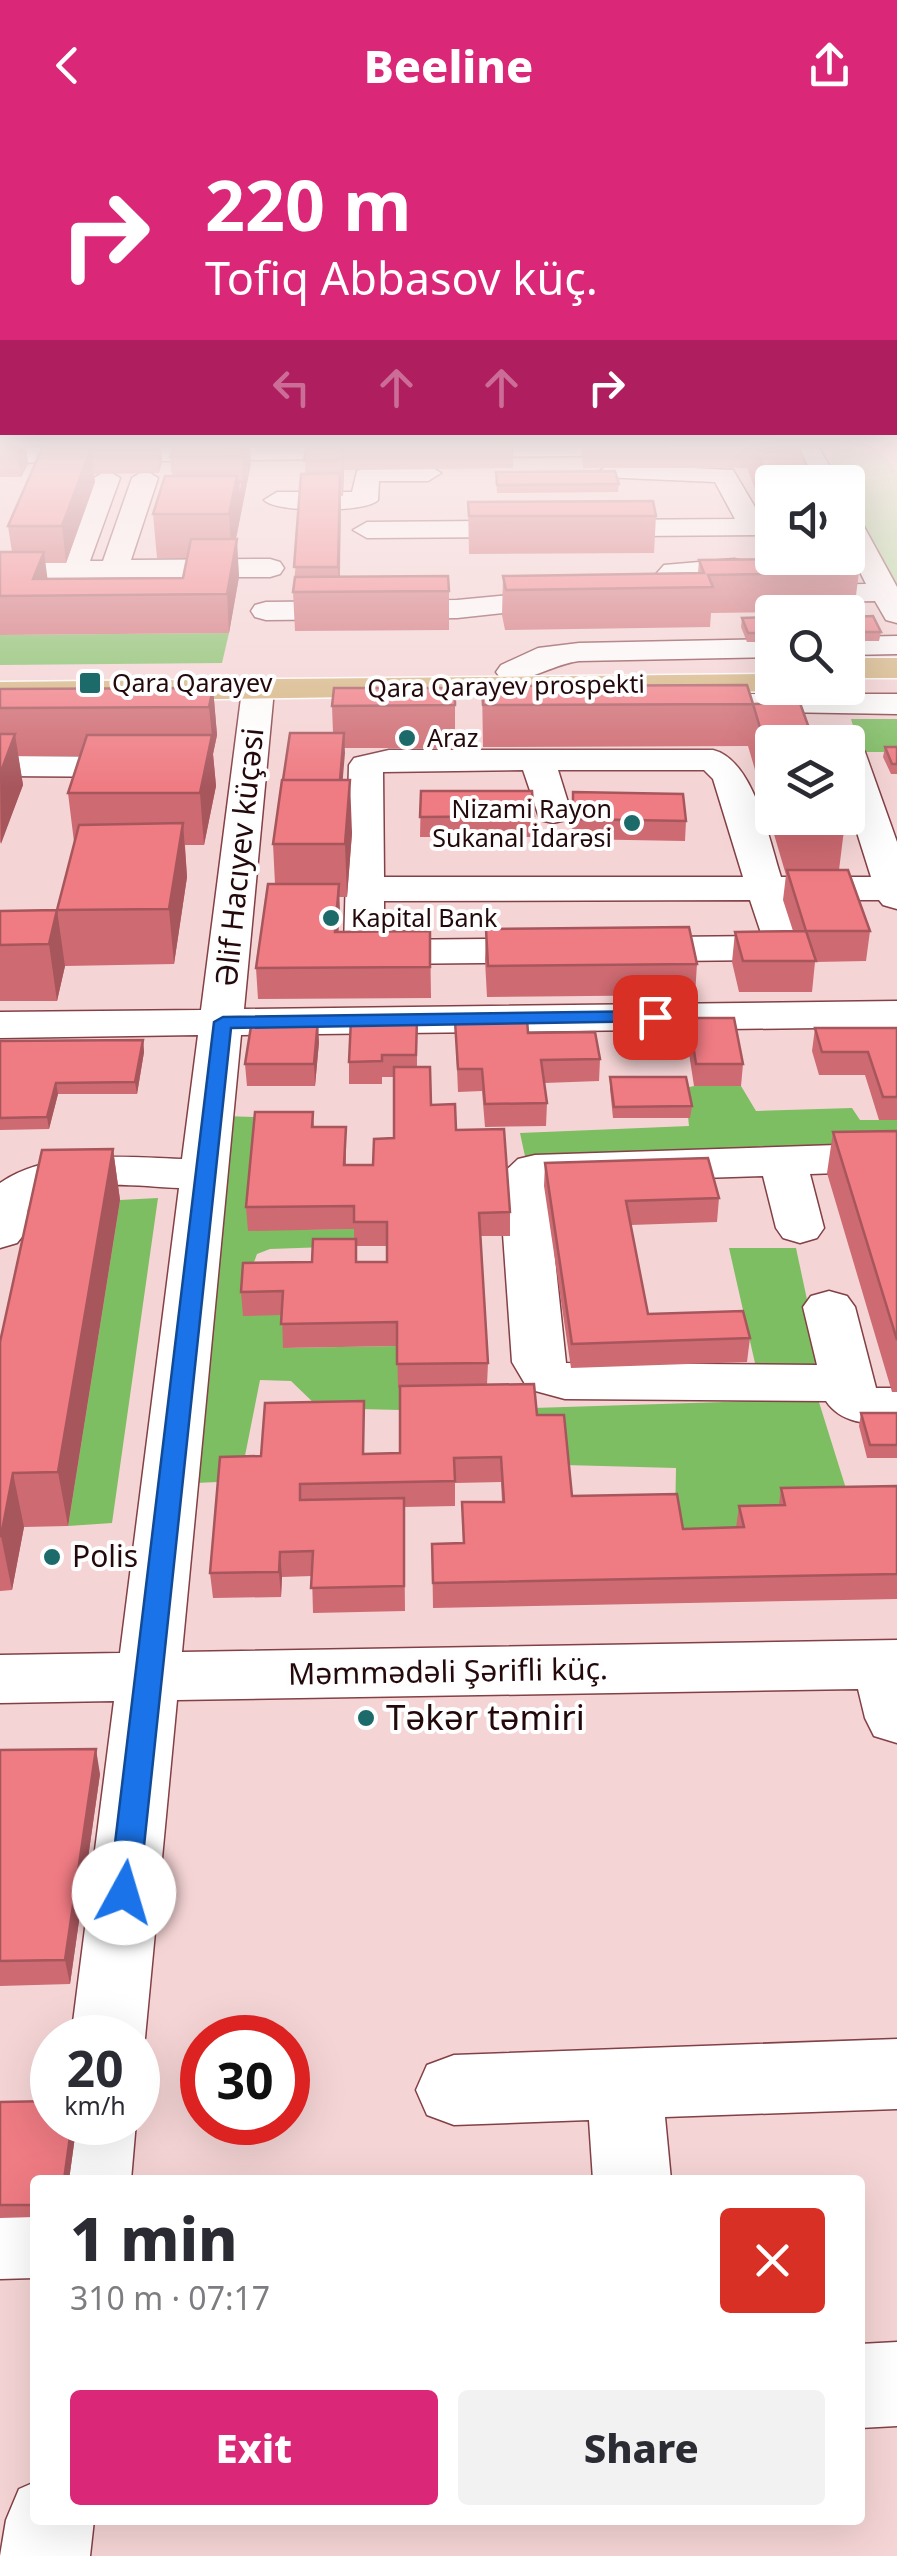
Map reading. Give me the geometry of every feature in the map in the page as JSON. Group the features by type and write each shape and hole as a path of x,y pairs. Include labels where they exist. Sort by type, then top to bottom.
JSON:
{"main road":[{"path":"865,668 897,668"},
{"name":"Qara Qarayev prospekti","path":"0,678 755,669"},
{"name":"Qara Qarayev prospekti","path":"0,692 260,676 554,685 755,684"},
{"path":"865,688 897,683"}],"street":[{"path":"75,561 57,610 60,613 166,612 179,569"},
{"path":"114,569 117,561"},
{"path":"271,561 266,621 363,610 596,598"},
{"path":"365,561 365,566"},
{"path":"732,561 734,568"},
{"path":"868,561 891,603"},
{"path":"1,570 270,568"},
{"path":"666,596 664,580 674,571 734,568 770,574 779,594"},
{"path":"631,597 779,594 891,603"},
{"path":"865,646 897,645"},
{"path":"512,672 549,655 755,648"},
{"name":"Əlif Hacıyev küçəsi","path":"111,2015 260,676"},
{"path":"554,685 629,703 755,696"},
{"path":"865,698 897,704"},
{"path":"545,787 713,760 730,776 784,944 776,948 469,954 380,952 364,947 366,765 374,761 545,787 736,797"},
{"path":"0,766 173,768"},
{"path":"364,889 764,888 895,892 885,837 865,791"},
{"path":"325,808 365,807"},
{"path":"710,950 728,1016"},
{"path":"469,954 474,1019"},
{"path":"0,1025 897,1014"},
{"path":"846,1382 564,1382 547,1376 539,1362 523,1177 535,1169 897,1157"},
{"path":"784,1161 800,1228"},
{"path":"2,1214 24,1186 54,1176 205,1174"},
{"path":"829,1307 852,1398 868,1406 897,1406"},
{"name":"Məmmədəli Şərifli küç.","path":"0,1679 893,1682"},
{"path":"454,2090 897,2074"},
{"path":"624,2083 632,2175"},
{"path":"93,2175 96,2145"},
{"path":"0,2240 30,2239"},
{"path":"865,2386 897,2384"},
{"path":"45,2556 49,2525"}],"green space":[{"path":"883,561 897,561 897,589"},
{"path":"229,633 222,663 0,665 0,635"},
{"path":"851,719 897,719 897,752 865,752 865,725 853,725"},
{"path":"741,1086 756,1111 852,1108 860,1120 897,1120 897,1149 526,1161 520,1133 689,1126 685,1088"},
{"path":"224,1116 254,1117 257,1135 248,1230 355,1229 355,1246 270,1249 257,1254 245,1287 285,1315 283,1348 398,1346 468,1387 400,1410 319,1408 291,1381 260,1380 240,1481 195,1483"},
{"path":"158,1198 112,1523 68,1526 120,1200"},
{"path":"729,1248 796,1248 822,1370 757,1372"},
{"path":"818,1399 853,1511 680,1554 675,1519 676,1468 565,1465 536,1440 533,1408"}],"building":[{"path":"0,561 40,561 33,579 183,578 186,561 233,561 227,594 0,596"},
{"path":"294,561 338,561 338,567 294,567"},
{"path":"699,561 755,561 755,574 708,575 713,587 506,590 503,576 704,573"},
{"path":"448,576 449,591 293,592 295,577"},
{"path":"865,616 873,616 881,632 865,632"},
{"path":"742,618 755,618 755,633 748,633"},
{"path":"747,685 753,704 483,705 482,686"},
{"path":"213,688 209,707 0,708 0,689"},
{"path":"334,688 455,688 455,705 332,706"},
{"path":"753,704 801,705 808,725 759,725"},
{"path":"290,733 344,733 340,780 283,780"},
{"path":"0,734 15,734 0,774"},
{"path":"87,735 212,735 200,793 68,793"},
{"path":"885,747 897,747 897,764 892,764"},
{"path":"282,780 350,780 345,844 273,844"},
{"path":"421,791 532,791 534,816 420,817"},
{"path":"573,792 683,794 686,821 573,819"},
{"path":"183,823 169,909 57,910 79,825"},
{"path":"787,870 848,870 870,931 806,931"},
{"path":"268,884 339,884 335,932 430,931 430,967 256,968"},
{"path":"57,910 49,944 0,945 0,911"},
{"path":"689,927 697,964 488,966 486,929"},
{"path":"806,931 816,961 743,961 735,932"},
{"path":"689,1018 734,1018 743,1064 696,1064"},
{"path":"318,1019 314,1064 245,1064 252,1020"},
{"path":"351,1019 417,1019 416,1055 382,1055 382,1061 349,1062"},
{"path":"527,1019 528,1033 595,1032 600,1059 541,1060 547,1103 485,1104 482,1069 458,1069 455,1021"},
{"path":"815,1028 897,1028 897,1097 883,1097 868,1052 822,1052"},
{"path":"143,1040 135,1082 56,1083 47,1117 0,1118 0,1041"},
{"path":"394,1067 430,1067 431,1105 455,1104 456,1130 504,1129 510,1212 479,1213 488,1363 397,1364 397,1322 281,1324 283,1291 241,1292 243,1263 312,1262 313,1239 356,1239 356,1262 387,1262 387,1222 354,1222 354,1206 246,1207 255,1112 313,1112 312,1127 346,1127 344,1165 373,1165 374,1139 394,1138"},
{"path":"610,1077 686,1077 692,1106 614,1107"},
{"path":"897,1131 897,1340 833,1132"},
{"path":"113,1149 58,1472 13,1473 0,1536 0,1342 42,1150"},
{"path":"708,1158 719,1198 626,1201 648,1314 743,1311 750,1338 572,1344 545,1163"},
{"path":"534,1384 537,1415 564,1415 572,1496 677,1494 683,1529 744,1527 739,1506 785,1505 781,1488 897,1486 897,1574 433,1583 432,1544 464,1543 462,1502 504,1502 501,1457 454,1458 455,1481 300,1484 300,1500 404,1498 404,1586 311,1588 313,1551 280,1552 279,1572 210,1573 220,1457 261,1456 265,1403 364,1401 363,1454 400,1453 400,1386"},
{"path":"861,1413 897,1413 897,1445 870,1445"},
{"path":"96,1749 65,1960 0,1961 0,1750"},
{"path":"30,2101 30,2145 69,2145 65,2175 30,2175 30,2205 0,2205 0,2102"}],"place":[{"name":"Qara Qarayev","path":"90,683"},
{"name":"Araz","path":"407,738"},
{"name":"Nizami Rayon Sukanal İdarəsi","path":"632,823"},
{"name":"Kapital Bank","path":"331,918"},
{"name":"Polis","path":"52,1557"},
{"name":"Təkər təmiri","path":"366,1718"}],"route":[{"path":"124,1893 223,1022 655,1017"}]}
